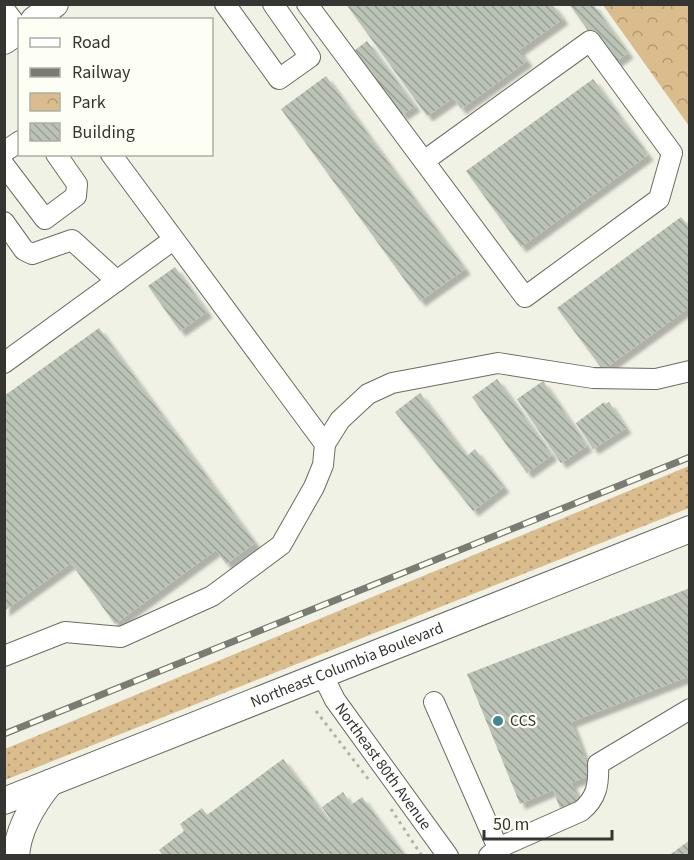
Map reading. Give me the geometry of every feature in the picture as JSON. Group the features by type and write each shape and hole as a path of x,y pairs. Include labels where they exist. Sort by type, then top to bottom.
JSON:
{"main road":[{"path":"37,18 55,4"},
{"path":"4,41 18,31"},
{"name":"Northeast Columbia Boulevard","path":"4,801 690,530"},
{"path":"16,855 21,832 29,813 50,783"}],"street":[{"path":"225,4 279,79 310,57 273,4"},
{"path":"307,4 525,297 659,199 672,153 590,41 424,161"},
{"path":"4,9 18,27"},
{"path":"4,152 18,142"},
{"path":"4,165 45,219 76,196 77,184 57,156"},
{"path":"112,156 325,444"},
{"path":"4,222 24,250 32,254 72,240 117,281"},
{"path":"4,363 173,240"},
{"path":"4,657 65,632 121,637 212,596 281,545 314,488 323,465 325,444 340,420 368,394 392,382 498,363 593,378 656,379 690,371"},
{"name":"Northeast 80th Avenue","path":"322,674 335,700 448,855"},
{"path":"434,702 494,852 581,811 589,804 599,785 598,764 690,709"}],"path":[{"path":"316,711 358,769 372,782"},
{"path":"388,802 400,825 422,855"}],"green space":[{"path":"603,5 689,5 689,126"},
{"path":"689,466 689,508 5,780 5,749"}],"building":[{"path":"346,4 552,4 563,19 519,50 527,61 461,109 453,98 427,116"},
{"path":"569,4 593,4 628,53 612,64"},
{"path":"367,41 415,106 402,115 355,50"},
{"path":"326,76 465,269 420,301 281,109"},
{"path":"593,79 648,155 521,247 466,171"},
{"path":"681,217 690,228 690,307 603,370 557,308"},
{"path":"175,267 207,312 180,331 148,286"},
{"path":"99,328 255,543 226,564 216,550 115,624 71,563 4,611 4,396"},
{"path":"497,379 552,455 527,473 472,397"},
{"path":"543,381 587,446 561,463 517,399"},
{"path":"420,393 467,456 475,449 504,487 473,511 395,412"},
{"path":"604,402 605,404 609,402 626,428 593,449 576,423"},
{"path":"690,588 690,676 571,722 591,775 571,783 579,801 560,808 553,790 520,804 467,674"},
{"path":"283,759 329,821 331,820 322,807 343,792 351,805 362,797 405,856 163,856 159,850 184,831 180,824 202,808 207,815"},
{"path":"690,840 690,856 668,856"}],"railway":[{"path":"4,734 690,457"}],"place":[{"name":"CCS","path":"498,721"}]}
